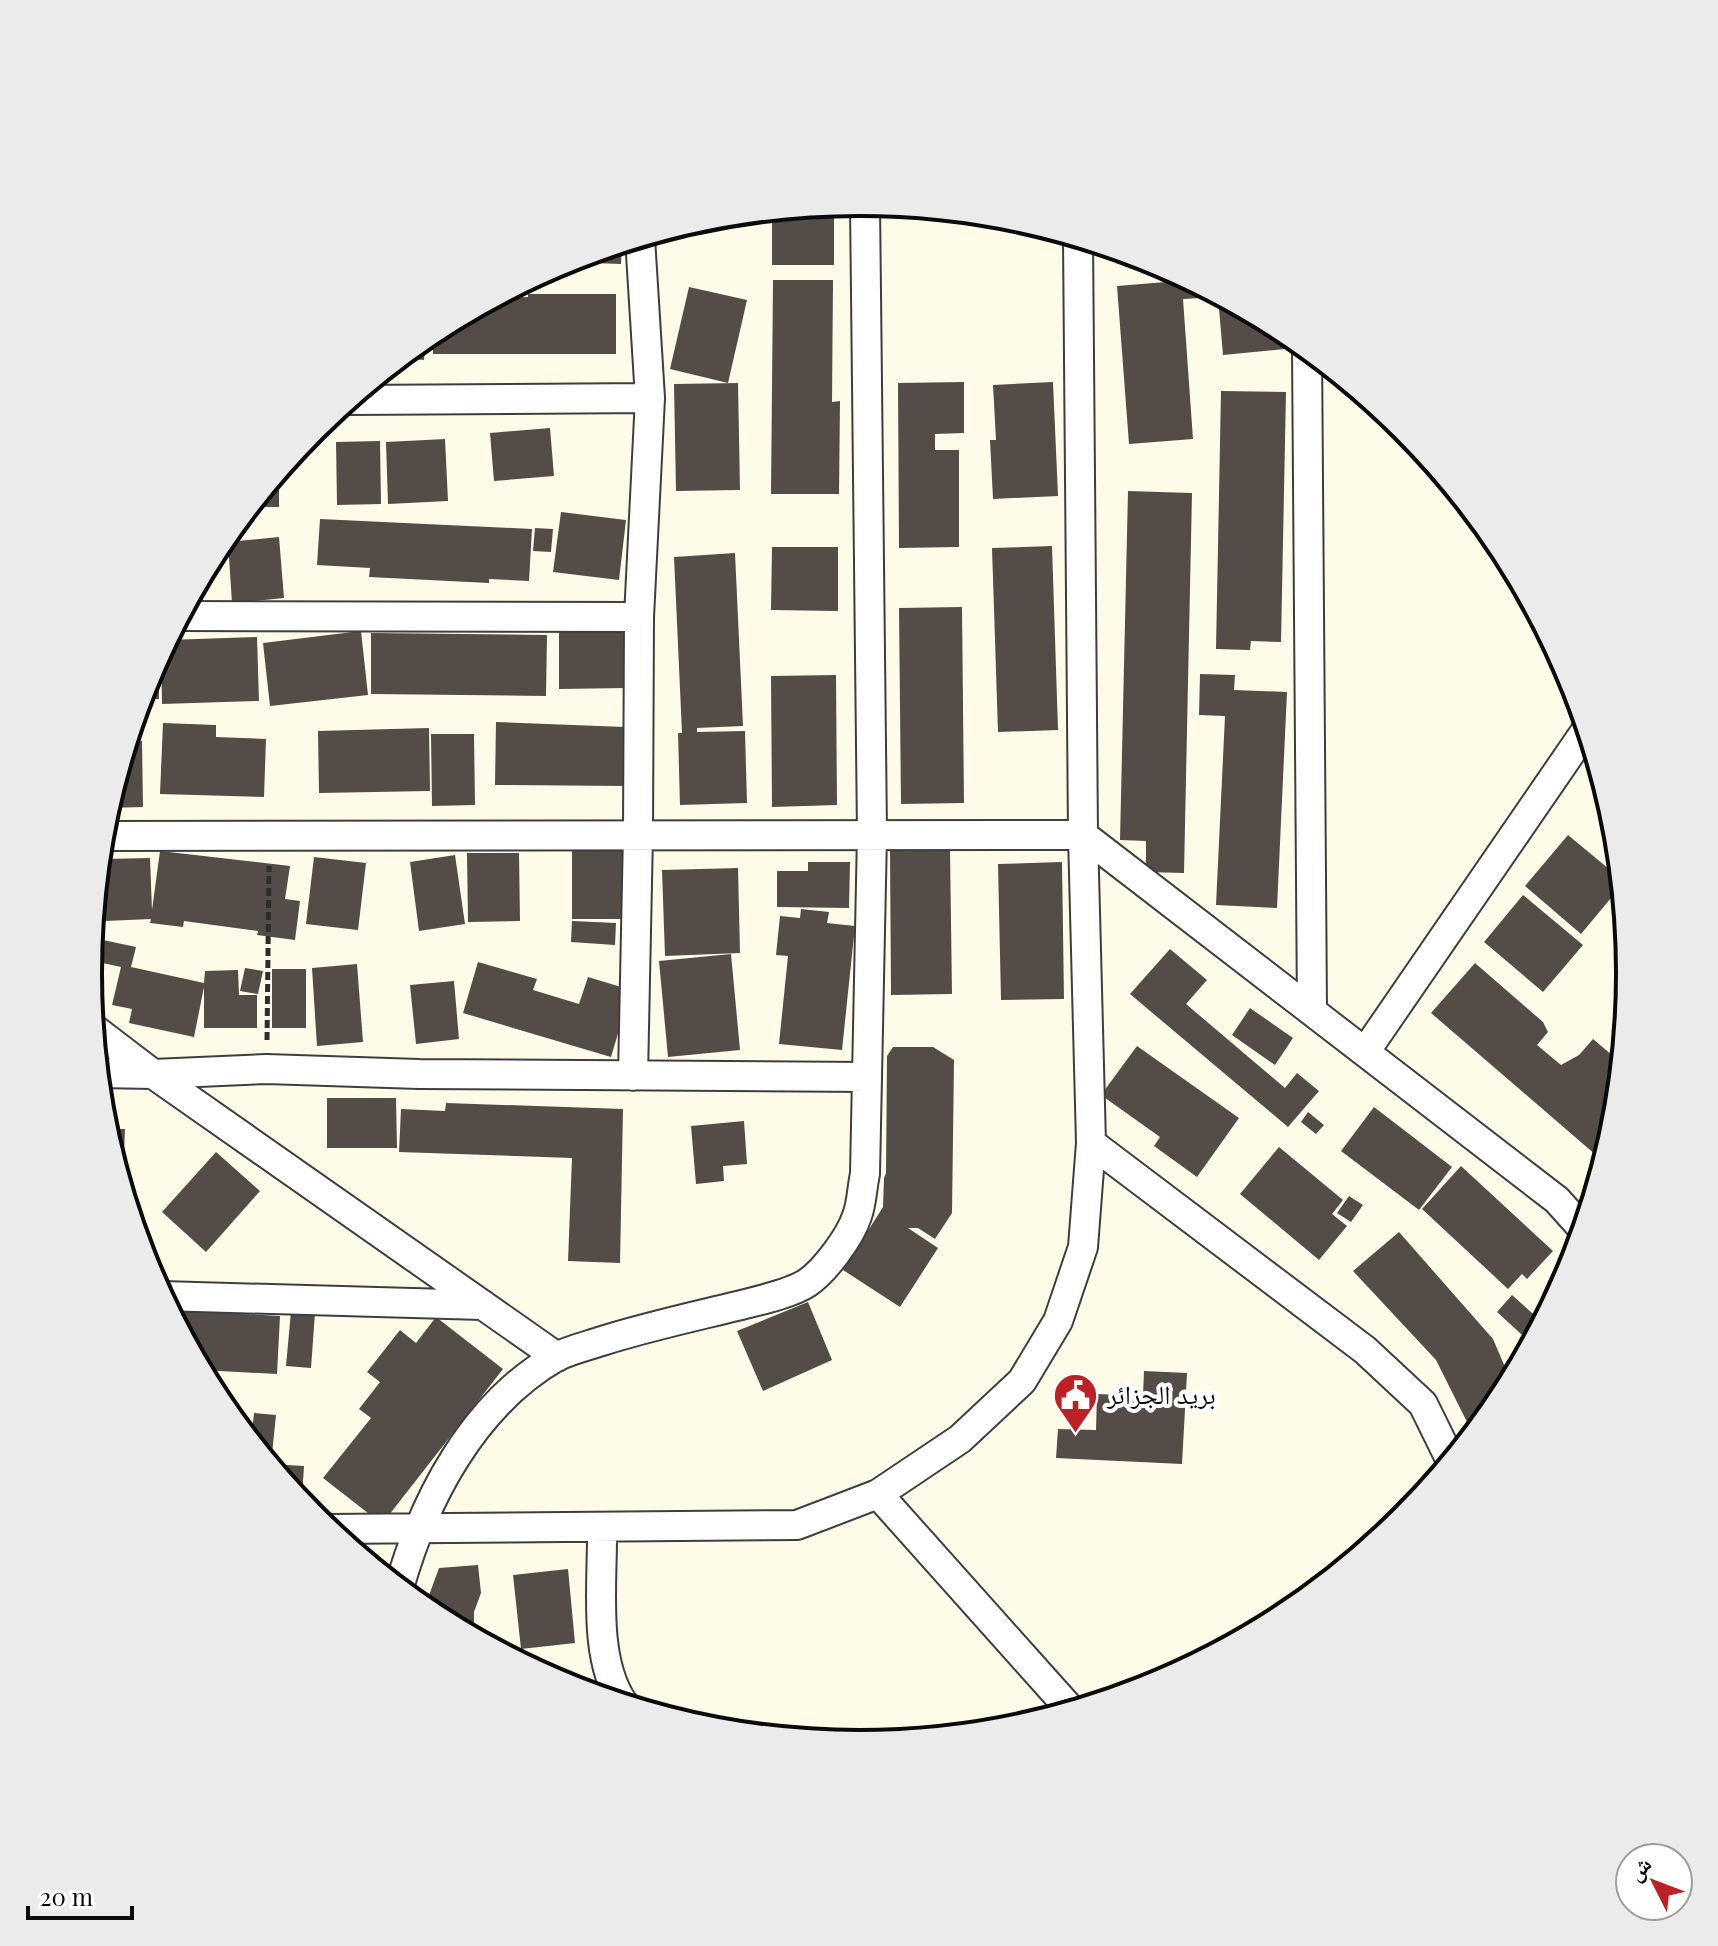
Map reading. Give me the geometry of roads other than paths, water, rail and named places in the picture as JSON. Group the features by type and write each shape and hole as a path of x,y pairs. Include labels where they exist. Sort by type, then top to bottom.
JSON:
{"street":[{"path":"403,1577 433,1495 475,1429 514,1386 557,1357 638,1330 757,1301 806,1283 835,1255 857,1216 865,1174 872,834 865,216"},
{"path":"633,1076 639,617 650,398 641,249"},
{"path":"346,1529 797,1525 878,1494 960,1439 1022,1381 1058,1321 1083,1247 1091,1143 1083,835 1078,249"},
{"path":"1307,363 1312,1011"},
{"path":"365,400 650,398"},
{"path":"191,616 639,617"},
{"path":"1365,1052 1579,740"},
{"path":"115,836 1083,835 1557,1200 1575,1220"},
{"path":"105,1038 557,1357"},
{"path":"108,1073 266,1069 419,1074 867,1077"},
{"path":"1091,1143 1365,1350 1423,1404 1446,1451"},
{"path":"175,1296 483,1305"},
{"path":"878,1494 1063,1701"},
{"path":"602,1527 603,1646 613,1689"}],"place":[{"name":"بريد الجزائر","path":"1076,1434"}]}
